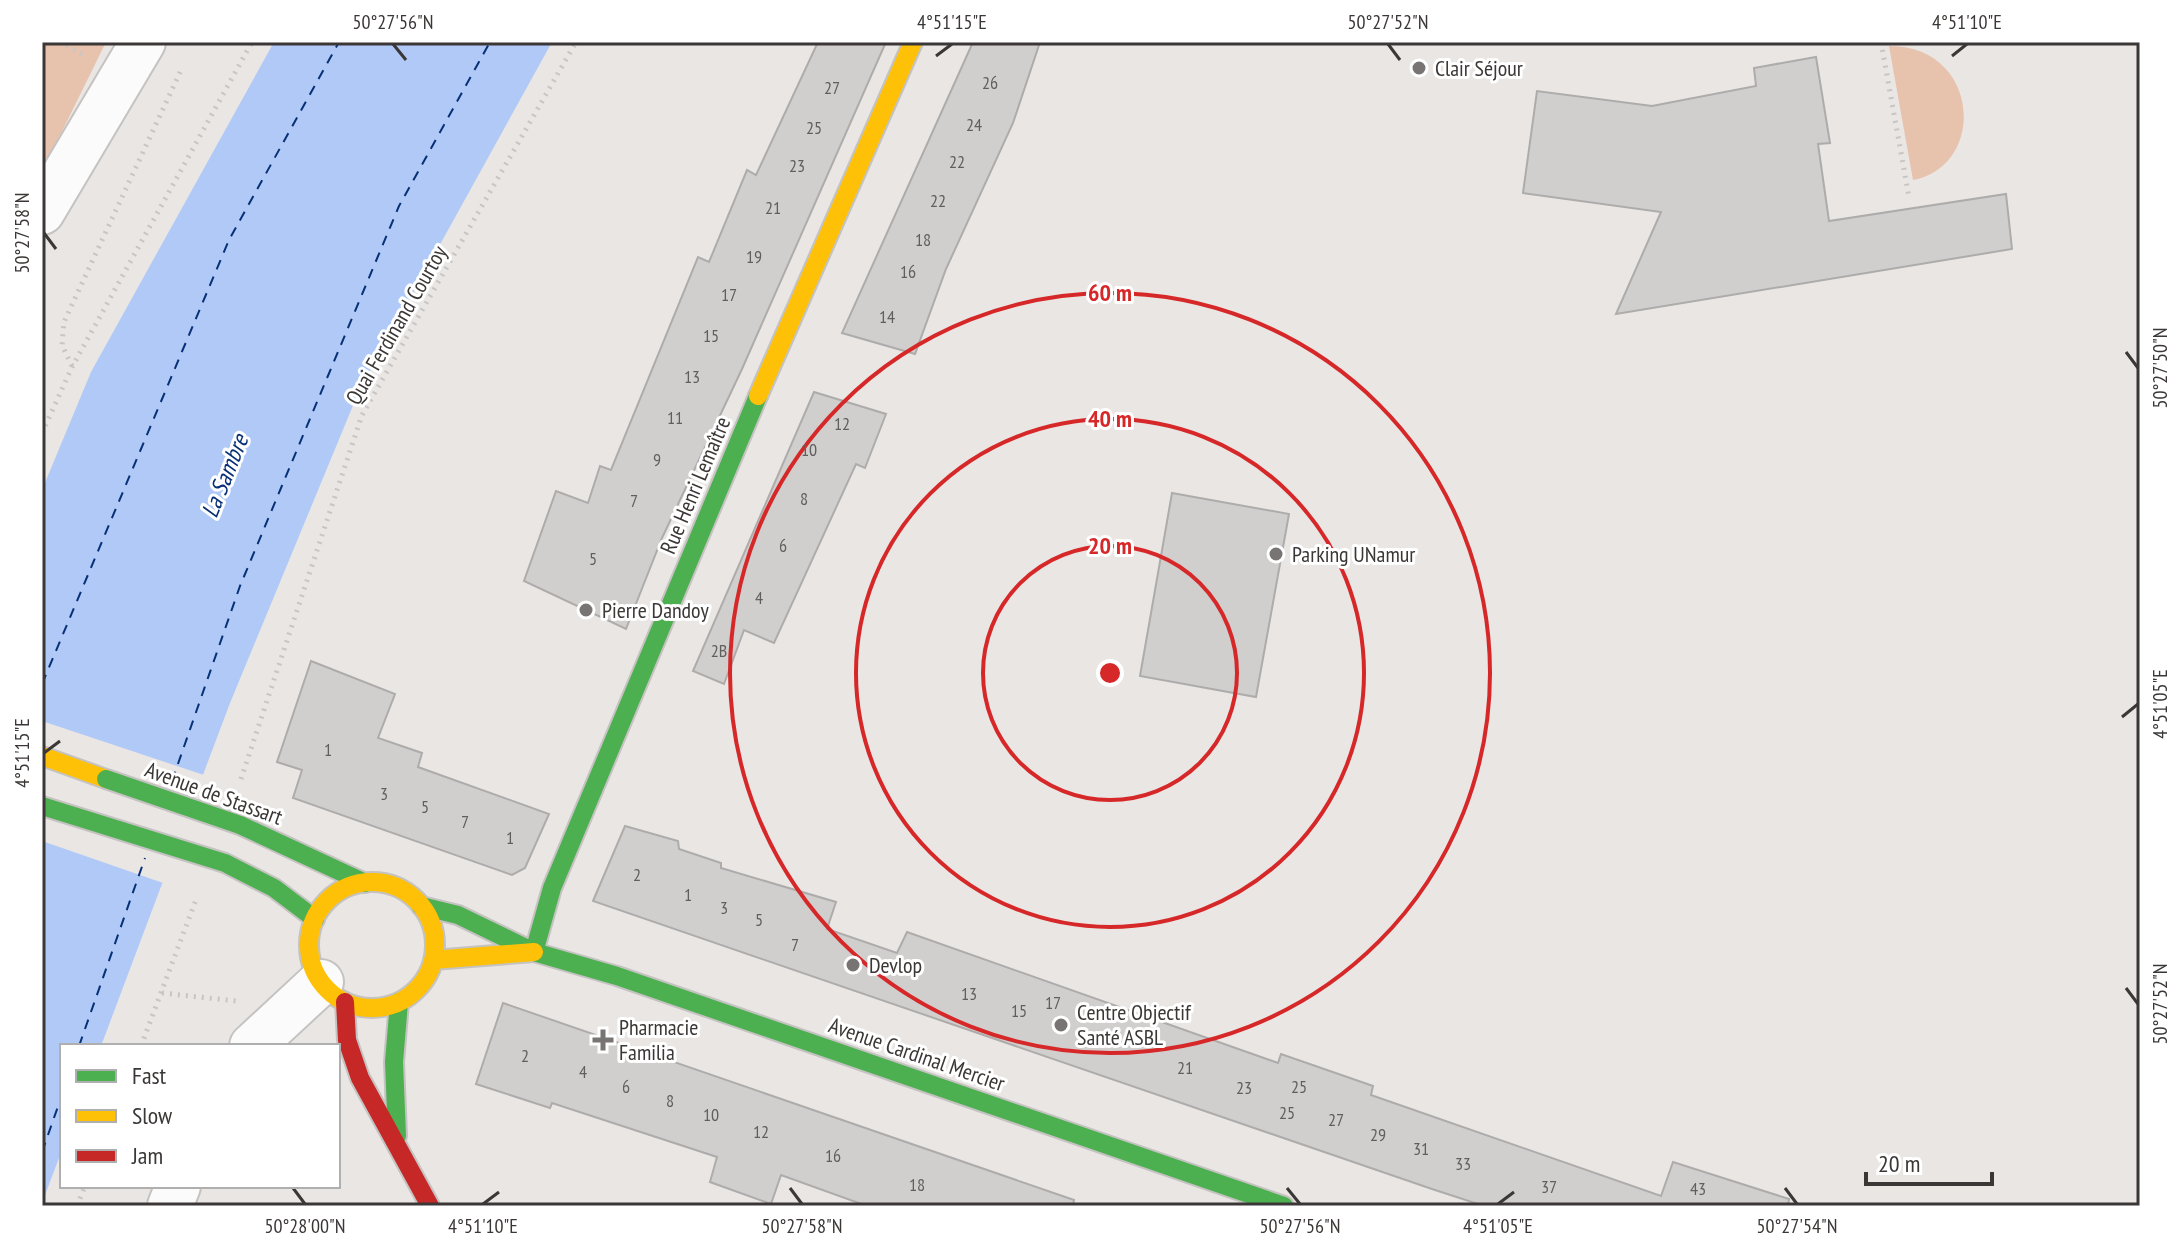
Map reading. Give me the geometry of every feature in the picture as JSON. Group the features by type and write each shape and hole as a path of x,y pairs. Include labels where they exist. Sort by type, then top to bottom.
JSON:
{"main road":[{"name":"Rue Henri Lemaître","path":"534,952 552,888 769,369 913,42"},
{"name":"Avenue de Stassart","path":"42,756 240,825 365,883"},
{"path":"42,779 106,779"},
{"path":"42,806 225,863 274,888 315,919"},
{"path":"333,992 371,1008 399,1002 420,985 433,960 433,932 421,906 397,887 365,883 335,894 315,919 310,932 310,958 333,992 360,1078 430,1206"},
{"name":"Avenue Cardinal Mercier","path":"421,906 458,915 534,952 617,976 1284,1206"},
{"name":"Avenue Cardinal Mercier","path":"433,960 534,952"},
{"path":"397,1143 394,1062 399,1002"}],"street":[{"path":"42,212 143,42"},
{"path":"255,1044 333,992"}],"path":[{"path":"59,42 89,58 94,50"},
{"path":"42,433 72,367 252,42"},
{"name":"Quai Ferdinand Courtoy","path":"241,779 362,415 576,42"},
{"path":"1881,42 1909,197"},
{"path":"72,367 62,345 64,322 184,64"},
{"path":"142,1044 200,890"},
{"path":"162,993 235,1000"}],"shaded area":[{"path":"42,42 106,42 42,172"},
{"path":"1889,46 1919,51 1942,65 1957,85 1963,108 1962,131 1953,153 1937,170 1913,180"}],"water":[{"name":"La Sambre","path":"274,42 552,42 359,391 230,703 102,1044 60,1044 60,1155 42,1203 42,490 91,372"}],"pier":[{"path":"42,721 207,776 166,884 42,841"}],"building":[{"path":"818,42 886,42 742,369 662,538 626,629 524,581 556,491 588,503 600,466 611,470 698,257 709,262 747,170 756,175"},
{"path":"973,42 1040,42 1013,123 946,269 915,354 842,333"},
{"path":"1816,57 1830,143 1818,144 1829,221 2006,194 2012,249 1616,314 1661,212 1523,193 1537,91 1652,106 1756,86 1754,68"},
{"path":"814,392 886,414 865,468 856,464 774,643 744,630 724,684 693,671"},
{"path":"1172,493 1289,514 1256,697 1140,676"},
{"path":"311,661 395,694 378,738 422,753 418,767 549,814 525,868 512,875 293,798 302,770 277,762"},
{"path":"625,826 678,841 679,849 721,863 721,868 836,902 827,929 897,953 907,932 1278,1063 1281,1054 1373,1086 1371,1095 1661,1196 1673,1162 1789,1199 1788,1206 1484,1206 593,901"},
{"path":"503,1003 1074,1200 1073,1206 867,1206 781,1175 771,1204 710,1182 717,1157 552,1103 550,1108 476,1084"}],"ferry route":[{"path":"42,684 229,240 339,42"},
{"path":"172,781 240,586 399,206 490,42"},
{"path":"80,1044 145,858"},
{"path":"42,1152 60,1101"}],"traffic: fast":[{"path":"534,952 552,888 758,396"},
{"path":"106,779 240,825"},
{"path":"42,806 225,863"},
{"path":"240,825 365,883"},
{"path":"225,863 274,888 315,919"},
{"path":"421,906 458,915 534,952 617,976 1284,1206"},
{"path":"397,1136 394,1062 399,1002"}],"traffic: slow":[{"path":"758,396 913,42"},
{"path":"42,756 106,779"},
{"path":"372,882 396,887 416,901 430,921 435,945 430,969 416,989 396,1003 372,1008 348,1003 328,989 314,969 309,945 314,921 328,901 348,887 372,882"},
{"path":"433,960 534,952"}],"traffic: jam":[{"path":"345,1002 347,1040 360,1078 430,1206"}],"place":[{"name":"Clair Séjour","path":"1419,68"},
{"name":"Parking UNamur","path":"1276,554"},
{"name":"Pierre Dandoy","path":"586,610"},
{"name":"Devlop","path":"853,965"},
{"name":"Centre Objectif Santé ASBL","path":"1061,1025"},
{"name":"Pharmacie Familia","path":"603,1040"}]}
